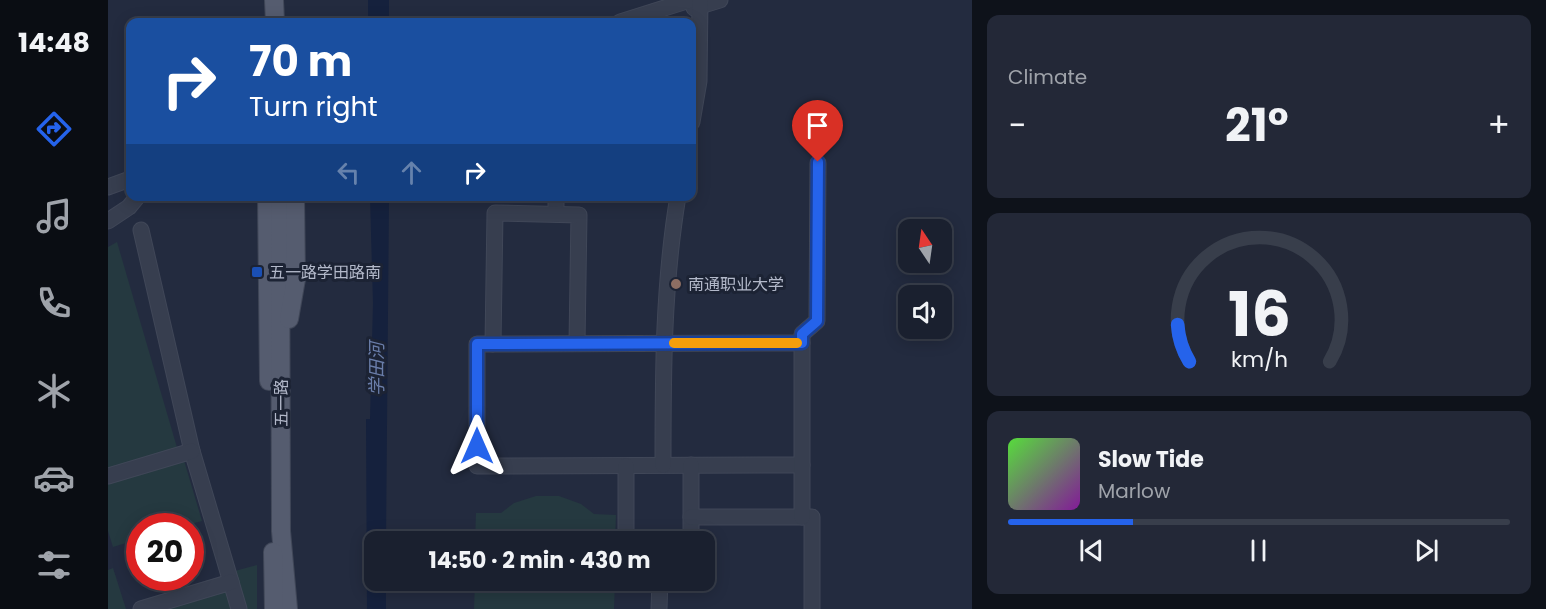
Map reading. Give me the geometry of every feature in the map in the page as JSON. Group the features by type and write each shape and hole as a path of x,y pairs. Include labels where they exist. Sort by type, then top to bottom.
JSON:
{"main road":[{"path":"264,0 264,18"},
{"path":"274,0 275,18"},
{"name":"五一路","path":"267,201 266,272 274,609"},
{"name":"五一路","path":"280,201 281,531 288,609"},
{"path":"281,362 296,279 296,201"},
{"path":"281,531 296,609"}],"street":[{"path":"635,18 697,2 720,0"},
{"path":"660,18 697,2"},
{"path":"696,99 699,81 697,2"},
{"path":"802,517 802,334 817,321 818,162"},
{"path":"108,187 126,180"},
{"path":"108,192 126,187"},
{"path":"108,221 134,201"},
{"path":"556,201 556,214"},
{"path":"663,465 663,343 669,252 677,201"},
{"path":"493,344 495,213 579,215 577,343"},
{"path":"141,230 192,451 239,609"},
{"path":"802,343 477,344 477,466 802,465"},
{"path":"108,476 192,451"},
{"path":"626,465 626,531"},
{"path":"691,465 691,531"},
{"path":"691,517 812,517 812,609"},
{"path":"141,609 231,582"},
{"path":"660,591 660,609"}],"shaded area":[{"path":"117,242 178,451 108,472 108,247"},
{"path":"183,457 200,513 126,513 126,543 113,547 108,531 108,479"},
{"path":"536,496 559,496 581,504 594,514 616,515 615,531 475,531 476,513 501,513 514,503"},
{"path":"257,565 257,609 242,609 231,572"},
{"path":"113,568 126,609 108,609 108,570"},
{"path":"229,587 235,609 153,609"},
{"path":"475,591 615,591 614,609 474,609"}],"water":[{"path":"368,0 389,0 389,18 368,18"},
{"name":"学田河","path":"370,201 389,201 386,531 367,531 366,419 370,419 373,303"},
{"path":"367,591 386,591 386,609 367,609"}],"slow traffic":[{"path":"674,343 797,343"}],"place":[{"name":"五一路学田路南","path":"257,272"},
{"name":"南通职业大学","path":"676,284"}],"route":[{"path":"477,446 477,344 802,343 802,334 817,321 818,162"}]}
